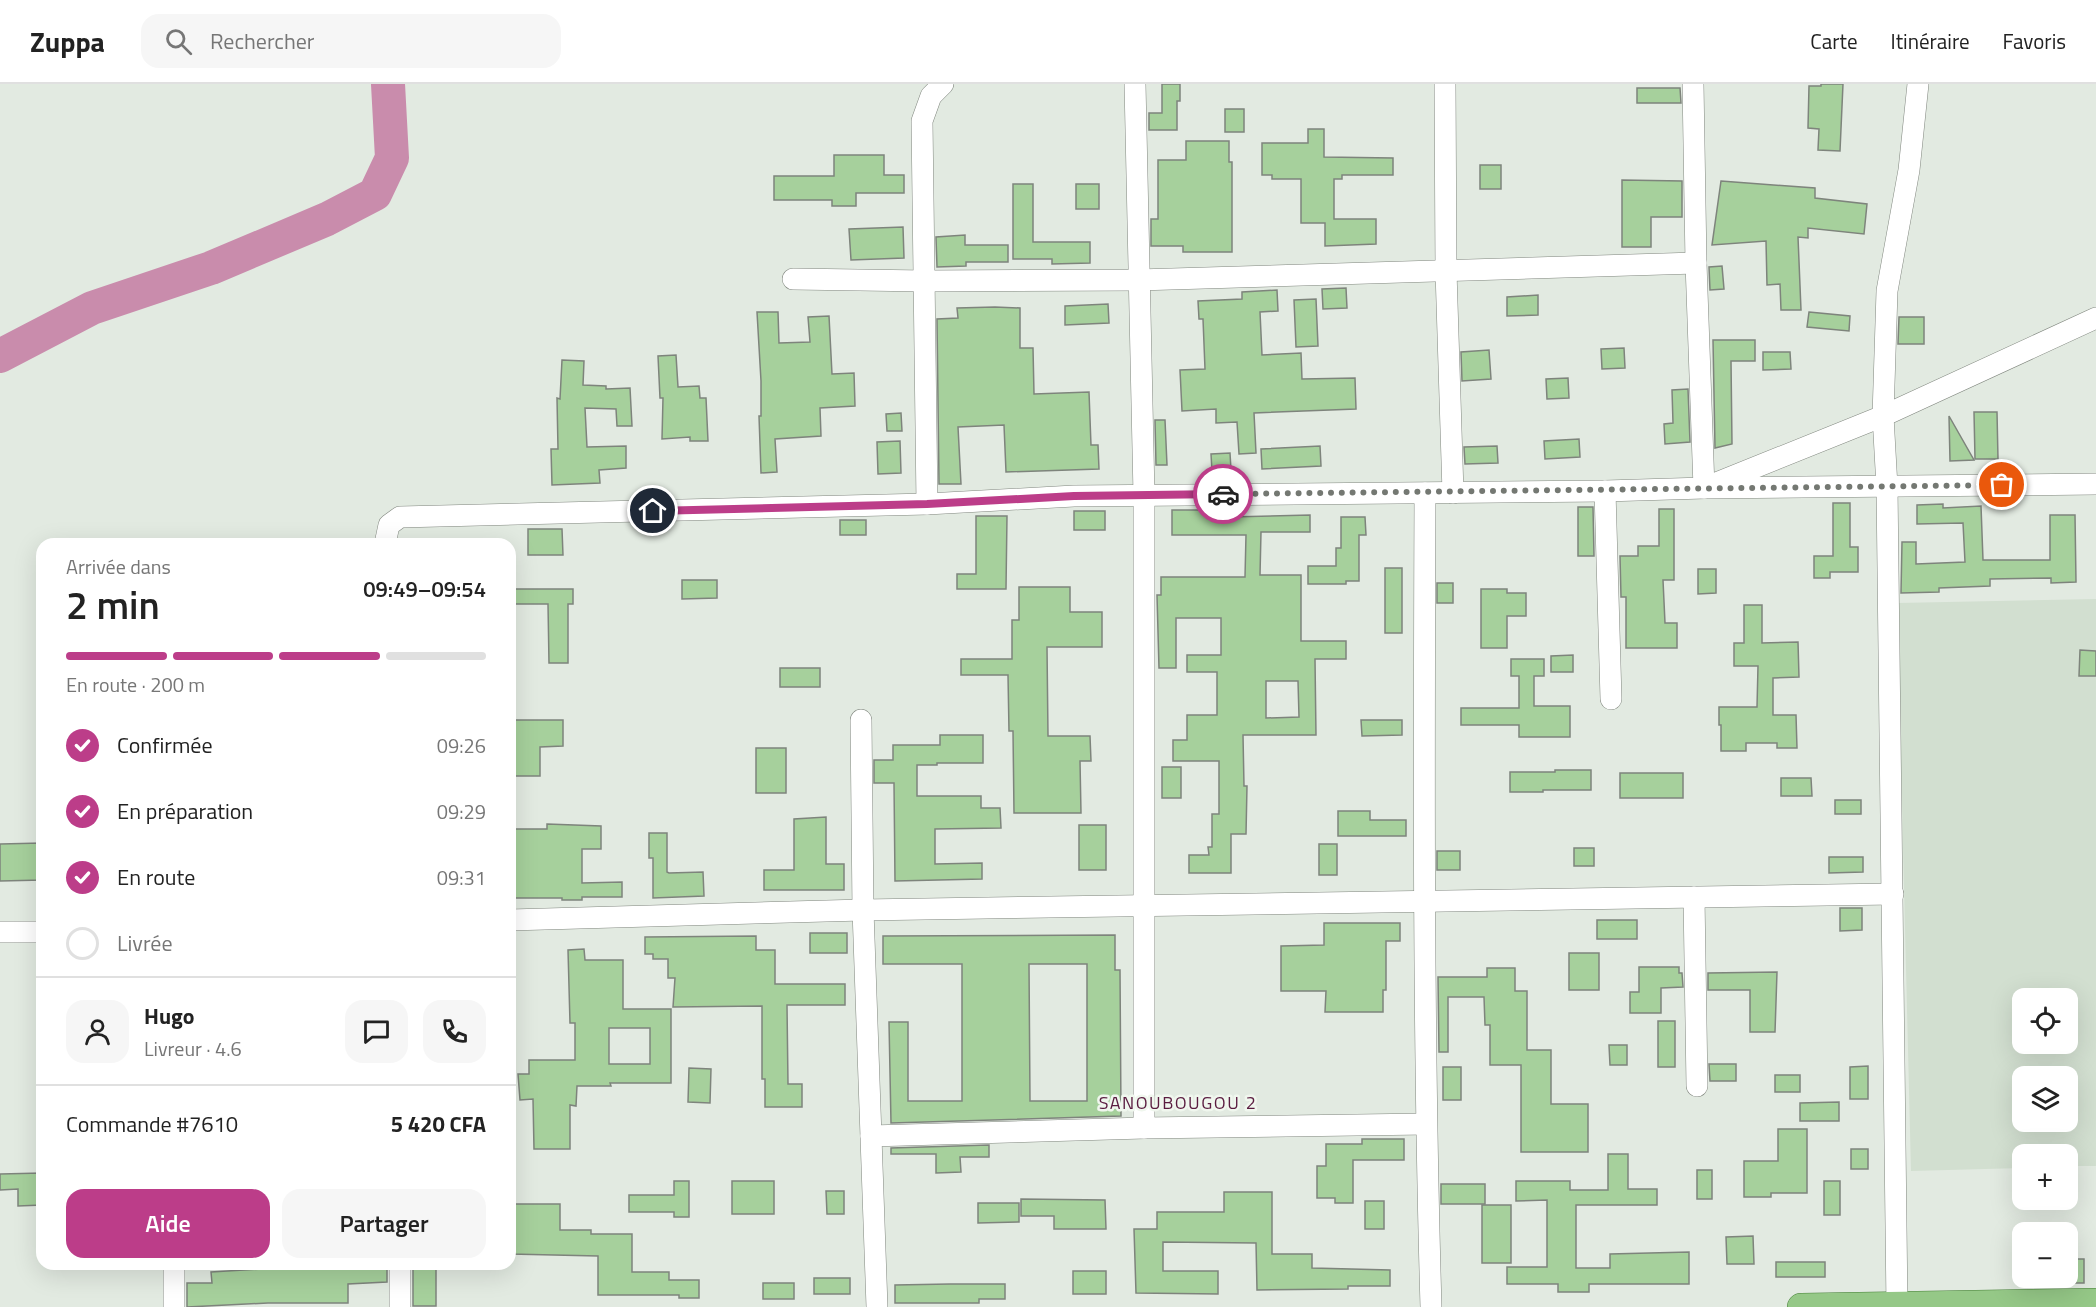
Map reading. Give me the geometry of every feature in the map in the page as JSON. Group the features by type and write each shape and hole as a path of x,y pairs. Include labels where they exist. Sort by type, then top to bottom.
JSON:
{"main road":[{"path":"1801,1307 2095,1304"}],"street":[{"path":"927,504 922,122 931,96 943,84"},
{"path":"1135,84 1144,495 1144,1128"},
{"path":"1444,84 1446,271 1453,493"},
{"path":"1693,84 1696,263 1704,488"},
{"path":"1897,1306 1887,487 1883,417 1887,291 1909,170 1917,84"},
{"path":"793,279 1138,280 1696,263"},
{"path":"1704,488 1883,417 2096,318"},
{"path":"386,538 389,525 400,517 927,504 1074,496 2096,484"},
{"path":"1605,491 1611,699"},
{"path":"1425,493 1424,901 1426,1124 1431,1307"},
{"path":"861,720 863,910 878,1307"},
{"path":"516,920 863,910 1893,894"},
{"path":"1694,897 1697,1086"},
{"path":"0,932 36,932"},
{"path":"871,1137 1144,1128 1426,1124"},
{"path":"174,1270 174,1307"},
{"path":"400,1270 400,1307"}],"shaded area":[{"path":"2096,599 2096,1166 2078,1166 2078,1144 2012,1144 2012,1168 1911,1171 1897,603"}],"building":[{"path":"1162,84 1180,84 1180,101 1177,101 1177,130 1149,130 1149,113 1162,113"},
{"path":"1821,84 1843,84 1840,151 1818,150 1819,129 1808,128 1809,86 1821,86"},
{"path":"1637,88 1680,88 1681,103 1637,103"},
{"path":"1225,109 1244,109 1244,132 1225,132"},
{"path":"1308,129 1324,129 1324,157 1393,158 1393,175 1342,175 1342,179 1334,179 1334,219 1376,219 1376,244 1325,246 1325,223 1301,223 1301,179 1272,179 1272,175 1262,175 1262,143 1308,143"},
{"path":"1186,141 1229,141 1229,162 1232,162 1232,252 1183,252 1183,246 1151,246 1151,219 1158,219 1158,160 1186,160"},
{"path":"834,155 884,155 884,175 904,175 904,193 856,193 856,206 832,206 832,200 774,200 774,176 834,176"},
{"path":"1480,165 1501,165 1501,189 1480,189"},
{"path":"1622,180 1682,181 1682,217 1651,217 1651,247 1622,247"},
{"path":"1721,181 1815,188 1815,198 1867,204 1864,234 1808,228 1808,238 1798,237 1801,310 1781,310 1780,284 1767,285 1766,241 1712,245"},
{"path":"1013,184 1033,184 1033,242 1090,242 1090,263 1052,264 1052,259 1013,259"},
{"path":"1076,184 1099,184 1099,209 1076,209"},
{"path":"903,227 904,258 851,260 849,229"},
{"path":"965,235 965,245 1008,245 1008,262 966,262 966,266 937,267 936,237"},
{"path":"1722,266 1724,289 1710,290 1709,267"},
{"path":"1346,288 1347,308 1323,309 1322,289"},
{"path":"1277,290 1278,311 1260,312 1262,355 1301,353 1302,379 1355,378 1356,409 1254,413 1256,453 1239,454 1237,422 1216,423 1216,409 1182,411 1180,370 1205,369 1203,319 1199,319 1198,301 1242,299 1242,292"},
{"path":"1538,295 1538,315 1507,316 1507,297"},
{"path":"1316,299 1318,346 1296,347 1294,300"},
{"path":"1108,304 1109,323 1065,325 1065,306"},
{"path":"957,308 1020,308 1020,348 1033,348 1034,394 1089,392 1091,445 1098,445 1099,469 1006,472 1004,425 958,427 961,484 939,484 937,319 958,318"},
{"path":"757,312 778,312 779,343 810,342 808,317 829,316 832,374 854,373 855,406 820,408 821,436 775,439 777,472 761,473 759,416 761,416 761,381"},
{"path":"1809,312 1850,316 1849,331 1807,327"},
{"path":"1899,317 1924,317 1924,344 1898,344"},
{"path":"1713,340 1755,340 1755,361 1731,361 1732,444 1715,448"},
{"path":"1624,348 1625,368 1602,369 1601,349"},
{"path":"1489,350 1491,379 1462,381 1461,352"},
{"path":"1763,352 1790,352 1791,369 1763,370"},
{"path":"676,355 678,387 699,386 700,398 706,398 708,441 690,441 690,437 662,439 663,398 660,398 658,356"},
{"path":"562,360 584,361 583,385 606,386 606,389 630,388 632,426 617,426 616,409 585,408 587,447 626,446 626,468 599,470 600,483 552,485 551,449 558,449 557,398 560,399"},
{"path":"1568,378 1569,398 1547,399 1546,379"},
{"path":"1688,389 1690,442 1665,444 1664,424 1673,423 1672,390"},
{"path":"1974,412 1997,412 1998,459 1975,459"},
{"path":"901,413 902,431 887,431 886,414"},
{"path":"1949,416 1974,460 1950,461"},
{"path":"1155,420 1165,420 1167,465 1156,465"},
{"path":"1579,439 1580,457 1545,459 1544,441"},
{"path":"900,441 901,473 878,474 877,442"},
{"path":"1320,446 1321,466 1262,469 1261,449"},
{"path":"1497,446 1498,463 1465,464 1464,447"},
{"path":"1230,453 1231,470 1212,471 1211,454"},
{"path":"1833,503 1850,503 1850,547 1858,547 1858,572 1830,572 1830,578 1814,578 1814,556 1833,556"},
{"path":"1943,504 1943,508 1981,506 1983,560 2050,560 2050,515 2075,515 2076,582 2051,583 2051,578 1990,579 1990,586 1939,588 1939,592 1901,593 1902,542 1916,542 1916,564 1965,562 1963,523 1917,524 1917,505"},
{"path":"1578,507 1593,507 1594,556 1578,556"},
{"path":"1659,509 1674,509 1674,580 1663,580 1665,623 1677,623 1677,648 1626,648 1626,597 1621,597 1620,556 1638,556 1638,546 1659,546"},
{"path":"1172,510 1229,510 1229,517 1310,515 1310,532 1261,532 1260,575 1301,575 1301,641 1346,641 1346,659 1315,659 1316,735 1243,735 1244,786 1247,786 1246,834 1231,834 1231,873 1189,873 1189,855 1209,855 1208,847 1212,847 1212,814 1219,814 1219,761 1173,761 1173,740 1187,740 1187,715 1217,715 1217,672 1187,672 1187,655 1221,655 1221,618 1176,618 1176,668 1159,668 1157,595 1161,595 1161,577 1245,577 1246,535 1172,535","holes":["1266,681 1298,681 1299,717 1266,718"]},
{"path":"1074,511 1105,511 1105,530 1074,530"},
{"path":"976,516 1007,516 1006,589 957,589 957,574 976,574"},
{"path":"1341,517 1365,517 1366,535 1359,535 1359,581 1346,581 1346,584 1308,584 1308,566 1336,566 1336,548 1341,548"},
{"path":"840,520 866,520 866,535 840,535"},
{"path":"528,529 562,529 563,555 528,555"},
{"path":"1385,568 1402,568 1402,633 1385,633"},
{"path":"1698,569 1716,569 1716,593 1698,594"},
{"path":"682,580 717,580 717,598 682,599"},
{"path":"1437,583 1453,583 1453,603 1437,603"},
{"path":"1019,587 1070,587 1070,612 1102,612 1102,647 1047,647 1048,736 1090,736 1091,761 1080,761 1081,813 1014,813 1013,731 1009,731 1008,675 961,675 961,659 1012,659 1012,620 1019,620"},
{"path":"516,589 573,589 573,604 568,604 568,663 549,663 548,604 516,604"},
{"path":"1481,589 1507,589 1507,593 1526,593 1526,616 1507,616 1507,648 1481,648"},
{"path":"1744,605 1762,605 1762,643 1798,642 1799,677 1773,678 1773,715 1796,715 1797,748 1777,748 1777,743 1746,743 1746,751 1721,751 1719,707 1757,707 1758,666 1734,666 1734,643 1744,643"},
{"path":"2080,650 2096,651 2096,676 2079,676"},
{"path":"1573,655 1573,672 1551,672 1551,656"},
{"path":"1511,659 1544,659 1544,676 1534,676 1534,706 1570,706 1570,737 1519,737 1519,725 1461,725 1461,708 1519,708 1519,676 1511,676"},
{"path":"780,668 820,668 820,687 780,687"},
{"path":"516,720 563,720 563,746 540,747 540,776 516,776"},
{"path":"1361,720 1402,720 1402,735 1362,736"},
{"path":"940,735 983,735 983,763 917,765 917,796 981,796 981,808 1000,808 1001,828 935,829 935,864 982,863 982,879 895,881 894,783 874,783 874,760 893,760 893,745 940,745"},
{"path":"756,748 786,748 786,793 756,793"},
{"path":"1162,767 1181,767 1181,798 1162,798"},
{"path":"1555,770 1591,770 1591,790 1510,792 1510,772 1555,772"},
{"path":"1620,773 1683,773 1683,798 1620,798"},
{"path":"1781,778 1811,778 1812,796 1781,796"},
{"path":"1835,800 1861,800 1861,814 1835,814"},
{"path":"1338,811 1370,811 1370,820 1406,820 1406,836 1338,836"},
{"path":"826,817 826,864 844,864 844,890 764,890 764,870 794,870 794,819"},
{"path":"547,824 601,826 601,849 582,849 582,883 622,882 622,897 582,897 582,900 516,898 516,829 547,829"},
{"path":"1079,825 1106,825 1106,870 1079,870"},
{"path":"649,833 667,833 667,872 703,872 704,896 653,898 653,858 649,858"},
{"path":"36,843 36,880 0,881 0,844"},
{"path":"1319,844 1337,844 1337,875 1319,875"},
{"path":"1574,848 1594,848 1594,866 1574,866"},
{"path":"1437,851 1460,851 1460,870 1437,870"},
{"path":"1829,857 1863,857 1863,872 1829,873"},
{"path":"1840,908 1862,908 1862,930 1840,931"},
{"path":"1597,920 1637,920 1637,939 1597,939"},
{"path":"1324,923 1400,923 1400,941 1386,941 1386,990 1383,990 1383,1012 1325,1012 1326,991 1281,991 1281,946 1324,945"},
{"path":"810,933 847,933 847,953 810,953"},
{"path":"1115,935 1115,970 1120,970 1121,1116 891,1123 889,1022 908,1022 908,1101 962,1101 962,964 883,964 883,936","holes":["1029,964 1087,964 1087,1101 1030,1101"]},
{"path":"756,936 756,950 775,950 775,984 845,984 845,1005 787,1005 788,1084 802,1084 802,1107 765,1107 765,1079 762,1079 762,1006 673,1007 675,978 668,978 668,959 653,959 653,954 645,954 645,937"},
{"path":"584,949 585,960 623,960 623,1009 671,1009 671,1083 610,1083 611,1086 577,1086 576,1106 570,1105 570,1149 534,1149 533,1099 520,1100 518,1074 529,1074 529,1060 575,1060 575,1023 570,1023 568,950","holes":["609,1028 650,1028 650,1064 609,1064"]},
{"path":"1569,953 1599,953 1599,990 1569,990"},
{"path":"1639,967 1679,967 1679,973 1682,973 1683,987 1661,988 1661,1013 1630,1013 1630,992 1639,992"},
{"path":"1487,968 1515,968 1515,991 1527,991 1527,1050 1551,1050 1551,1104 1588,1104 1588,1152 1521,1152 1521,1065 1490,1065 1490,1025 1485,1025 1484,997 1448,997 1448,1052 1439,1052 1438,977 1487,977"},
{"path":"1777,972 1775,1032 1750,1032 1750,990 1708,990 1708,973"},
{"path":"1658,1021 1675,1021 1675,1067 1658,1067"},
{"path":"1609,1045 1627,1045 1627,1065 1610,1065"},
{"path":"1709,1064 1736,1064 1736,1081 1710,1081"},
{"path":"1868,1066 1868,1099 1850,1099 1850,1067"},
{"path":"1443,1067 1461,1067 1461,1100 1443,1100"},
{"path":"689,1068 711,1069 710,1103 688,1102"},
{"path":"1775,1075 1800,1075 1800,1092 1775,1092"},
{"path":"1839,1102 1839,1121 1800,1121 1800,1103"},
{"path":"1778,1129 1807,1129 1807,1193 1771,1193 1771,1197 1744,1197 1744,1161 1778,1161"},
{"path":"1362,1139 1404,1139 1404,1160 1353,1160 1353,1203 1335,1203 1335,1198 1317,1198 1317,1166 1326,1166 1326,1144 1362,1144"},
{"path":"989,1145 989,1157 960,1157 961,1172 936,1173 936,1154 891,1154 891,1148"},
{"path":"1851,1149 1868,1149 1868,1169 1851,1169"},
{"path":"1608,1154 1628,1154 1628,1189 1657,1189 1657,1205 1576,1205 1576,1268 1610,1268 1610,1254 1689,1252 1689,1284 1589,1284 1589,1292 1558,1292 1558,1284 1507,1284 1507,1267 1547,1267 1547,1200 1516,1201 1516,1181 1570,1181 1570,1190 1608,1190"},
{"path":"1697,1170 1712,1170 1712,1199 1697,1199"},
{"path":"36,1173 36,1205 18,1206 18,1189 0,1190 0,1174"},
{"path":"674,1181 689,1181 689,1217 674,1217 674,1212 629,1212 629,1195 674,1195"},
{"path":"732,1181 774,1181 774,1214 732,1214"},
{"path":"1824,1181 1840,1181 1840,1215 1824,1215"},
{"path":"1441,1184 1485,1184 1485,1204 1441,1204"},
{"path":"826,1191 844,1191 844,1214 827,1214"},
{"path":"1224,1192 1272,1192 1272,1254 1312,1254 1312,1268 1390,1270 1390,1286 1257,1290 1256,1243 1163,1242 1163,1271 1218,1271 1218,1294 1136,1293 1134,1229 1157,1229 1157,1212 1224,1212"},
{"path":"1021,1199 1105,1200 1106,1229 1054,1229 1054,1216 1021,1216"},
{"path":"1365,1201 1384,1201 1384,1229 1365,1229"},
{"path":"978,1203 1019,1203 1019,1222 978,1223"},
{"path":"516,1204 560,1204 560,1230 591,1230 591,1234 632,1234 632,1272 669,1272 669,1280 699,1280 699,1298 679,1298 679,1295 598,1295 598,1256 516,1254"},
{"path":"1482,1205 1511,1205 1511,1263 1482,1263"},
{"path":"1753,1236 1754,1264 1727,1264 1726,1237"},
{"path":"2078,1259 2084,1259 2084,1283 2078,1283"},
{"path":"1776,1262 1825,1262 1825,1277 1776,1277"},
{"path":"387,1270 387,1282 348,1284 348,1303 268,1303 187,1307 187,1283 212,1283 211,1272"},
{"path":"413,1270 436,1270 436,1306 413,1306"},
{"path":"1073,1271 1106,1271 1106,1294 1073,1294"},
{"path":"814,1278 850,1278 850,1294 814,1294"},
{"path":"763,1283 794,1283 794,1299 763,1299"},
{"path":"1005,1284 1005,1299 979,1299 979,1303 895,1303 895,1285"}],"waterway":[{"path":"0,356 92,308 211,268 327,219 375,194 392,158 388,84"}],"way so far":[{"path":"1223,494 1583,492 1704,488 2002,485"}],"district":[{"name":"SANOUBOUGOU 2","path":"1178,1102"}],"route":[{"path":"653,511 927,504 1074,496 1223,494"}]}
